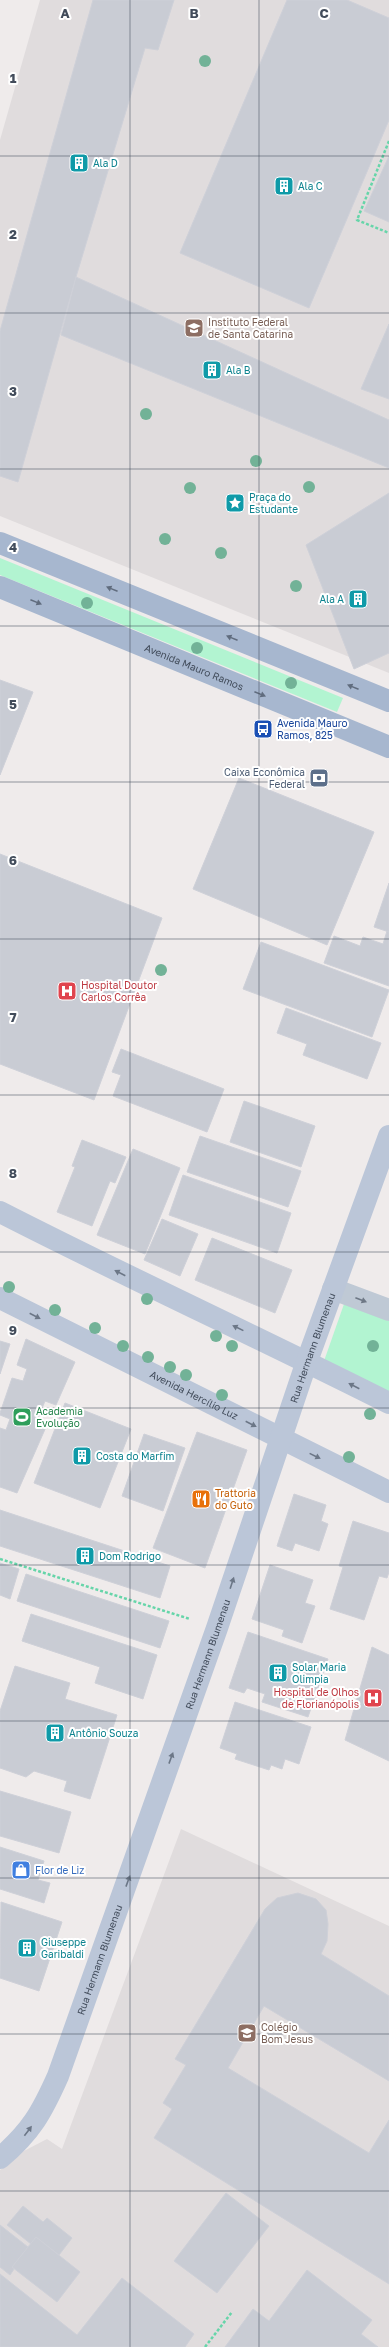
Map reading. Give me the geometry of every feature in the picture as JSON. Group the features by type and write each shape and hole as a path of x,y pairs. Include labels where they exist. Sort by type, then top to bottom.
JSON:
{"main road":[{"path":"0,543 389,701"},
{"name":"Avenida Mauro Ramos","path":"0,587 389,747"}],"street":[{"name":"Rua Hermann Blumenau","path":"0,2158 19,2142 42,2112 58,2076 217,1628 307,1361 389,1136"},
{"path":"0,1212 135,1280 307,1361 389,1403"},
{"path":"333,1289 389,1310"},
{"name":"Avenida Hercílio Luz","path":"0,1298 389,1492"}],"path":[{"path":"389,141 357,220 389,233"},
{"path":"0,1559 217,1628"},
{"path":"205,2347 232,2312"}],"shaded area":[{"name":"Instituto Federal de Santa Catarina","path":"40,0 389,0 389,673 0,516 0,140"},
{"name":"Colégio Bom Jesus","path":"181,1829 389,1926 389,2347 0,2347 0,2170 20,2153 47,2139 62,2149"}],"green space":[{"path":"0,558 343,698 337,712 0,575"},
{"path":"344,1304 389,1321 389,1393 324,1361"}],"building":[{"name":"Ala D","path":"93,0 174,0 158,50 145,48 76,277 18,482 0,476 0,331"},
{"name":"Ala C","path":"287,0 347,0 389,18 389,120 309,308 180,253"},
{"path":"389,156 389,222 364,211"},
{"name":"Ala B","path":"76,277 389,420 389,468 61,335"},
{"path":"389,324 389,399 361,389"},
{"name":"Ala A","path":"389,493 389,653 354,669 306,545"},
{"path":"0,680 33,692 0,775"},
{"path":"239,778 374,832 327,945 193,889"},
{"name":"Hospital Doutor Carlos Corrêa","path":"0,854 162,918 94,1100 0,1064"},
{"path":"389,883 389,932 374,927"},
{"path":"387,931 389,932 389,986 324,963 334,936 360,946 363,937 383,944"},
{"path":"261,942 389,990 372,1037 243,989"},
{"path":"286,1008 381,1043 367,1079 303,1055 307,1044 277,1033"},
{"path":"121,1049 224,1089 207,1132 113,1096 121,1075 112,1072"},
{"path":"244,1101 315,1126 301,1167 230,1142"},
{"path":"200,1136 301,1171 288,1207 187,1172"},
{"path":"82,1140 126,1157 115,1183 110,1181 92,1226 57,1212 75,1167 72,1166"},
{"path":"133,1149 180,1168 145,1254 97,1235"},
{"path":"183,1175 291,1213 277,1253 169,1215"},
{"path":"162,1219 198,1234 180,1276 144,1260"},
{"path":"212,1238 292,1270 275,1313 195,1280"},
{"name":"Academia Evolução","path":"26,1339 75,1362 56,1405 45,1401 36,1423 46,1427 17,1493 0,1487 0,1428 6,1430 10,1419 0,1415 0,1413 12,1378 23,1381 27,1369 17,1365"},
{"path":"0,1341 10,1344 0,1374"},
{"name":"Costa do Marfim","path":"65,1403 131,1429 100,1508 34,1483"},
{"name":"Trattoria do Guto","path":"197,1432 247,1450 205,1568 153,1548"},
{"path":"144,1434 185,1448 163,1511 122,1496"},
{"path":"294,1494 326,1505 321,1521 328,1524 319,1551 295,1543 292,1551 277,1546"},
{"name":"Dom Rodrigo","path":"0,1510 170,1566 160,1598 0,1546"},
{"path":"353,1521 389,1533 389,1572 387,1578 379,1576 364,1620 330,1609 343,1567 339,1566"},
{"path":"0,1563 19,1569 10,1599 0,1595"},
{"path":"270,1565 313,1580 305,1603 315,1606 302,1643 282,1636 284,1630 252,1619"},
{"path":"26,1574 169,1621 160,1648 17,1601"},
{"path":"31,1614 157,1655 143,1699 95,1683 100,1667 22,1641"},
{"name":"Solar Maria Olimpia","path":"248,1632 328,1659 308,1717 262,1702 265,1694 247,1688 244,1693 229,1688"},
{"name":"Hospital de Olhos de Florianópolis","path":"372,1647 389,1655 389,1761 345,1740"},
{"name":"Antônio Souza","path":"15,1666 70,1683 65,1699 117,1715 90,1799 64,1791 67,1781 34,1771 26,1777 0,1768 0,1711"},
{"path":"235,1702 311,1727 299,1764 285,1759 282,1769 271,1765 269,1770 235,1759 237,1754 220,1748"},
{"path":"0,1791 71,1812 59,1853 0,1836"},
{"name":"Flor de Liz","path":"0,1847 44,1861 38,1880 50,1883 44,1903 0,1889"},
{"path":"298,1893 316,1899 326,1910 328,1924 327,1941 321,1954 389,1996 389,2081 264,2006 228,2068 369,2153 389,2120 389,2284 154,2138 172,2109 163,2103 186,2065 175,2059 265,1909 277,1898"},
{"name":"Giuseppe Garibaldi","path":"1,1902 62,1922 39,1991 0,1978"},
{"path":"226,2193 269,2226 217,2293 174,2261"},
{"path":"23,2206 43,2222 47,2218 72,2238 59,2255 36,2237 31,2244 7,2225"},
{"path":"0,2225 28,2247 12,2267 14,2269 10,2275 0,2267"},
{"path":"36,2237 80,2272 57,2302 12,2267"},
{"path":"307,2270 372,2320 361,2334 378,2347 225,2347 253,2309 269,2321"},
{"path":"0,2274 77,2335 122,2278 194,2334 185,2347 0,2347"}],"place":[{"name":"Ala D","path":"79,163"},
{"name":"Ala C","path":"284,186"},
{"name":"Instituto Federal de Santa Catarina","path":"194,328"},
{"name":"Ala B","path":"212,370"},
{"name":"Praça do Estudante","path":"235,503"},
{"name":"Ala A","path":"358,599"},
{"name":"Avenida Mauro Ramos, 825","path":"263,729"},
{"name":"Caixa Econômica Federal","path":"319,778"},
{"name":"Hospital Doutor Carlos Corrêa","path":"67,991"},
{"name":"Academia Evolução","path":"22,1417"},
{"name":"Costa do Marfim","path":"82,1456"},
{"name":"Trattoria do Guto","path":"201,1499"},
{"name":"Dom Rodrigo","path":"85,1556"},
{"name":"Solar Maria Olimpia","path":"278,1673"},
{"name":"Hospital de Olhos de Florianópolis","path":"373,1698"},
{"name":"Antônio Souza","path":"55,1733"},
{"name":"Flor de Liz","path":"21,1870"},
{"name":"Giuseppe Garibaldi","path":"27,1948"},
{"name":"Colégio Bom Jesus","path":"247,2033"}]}
